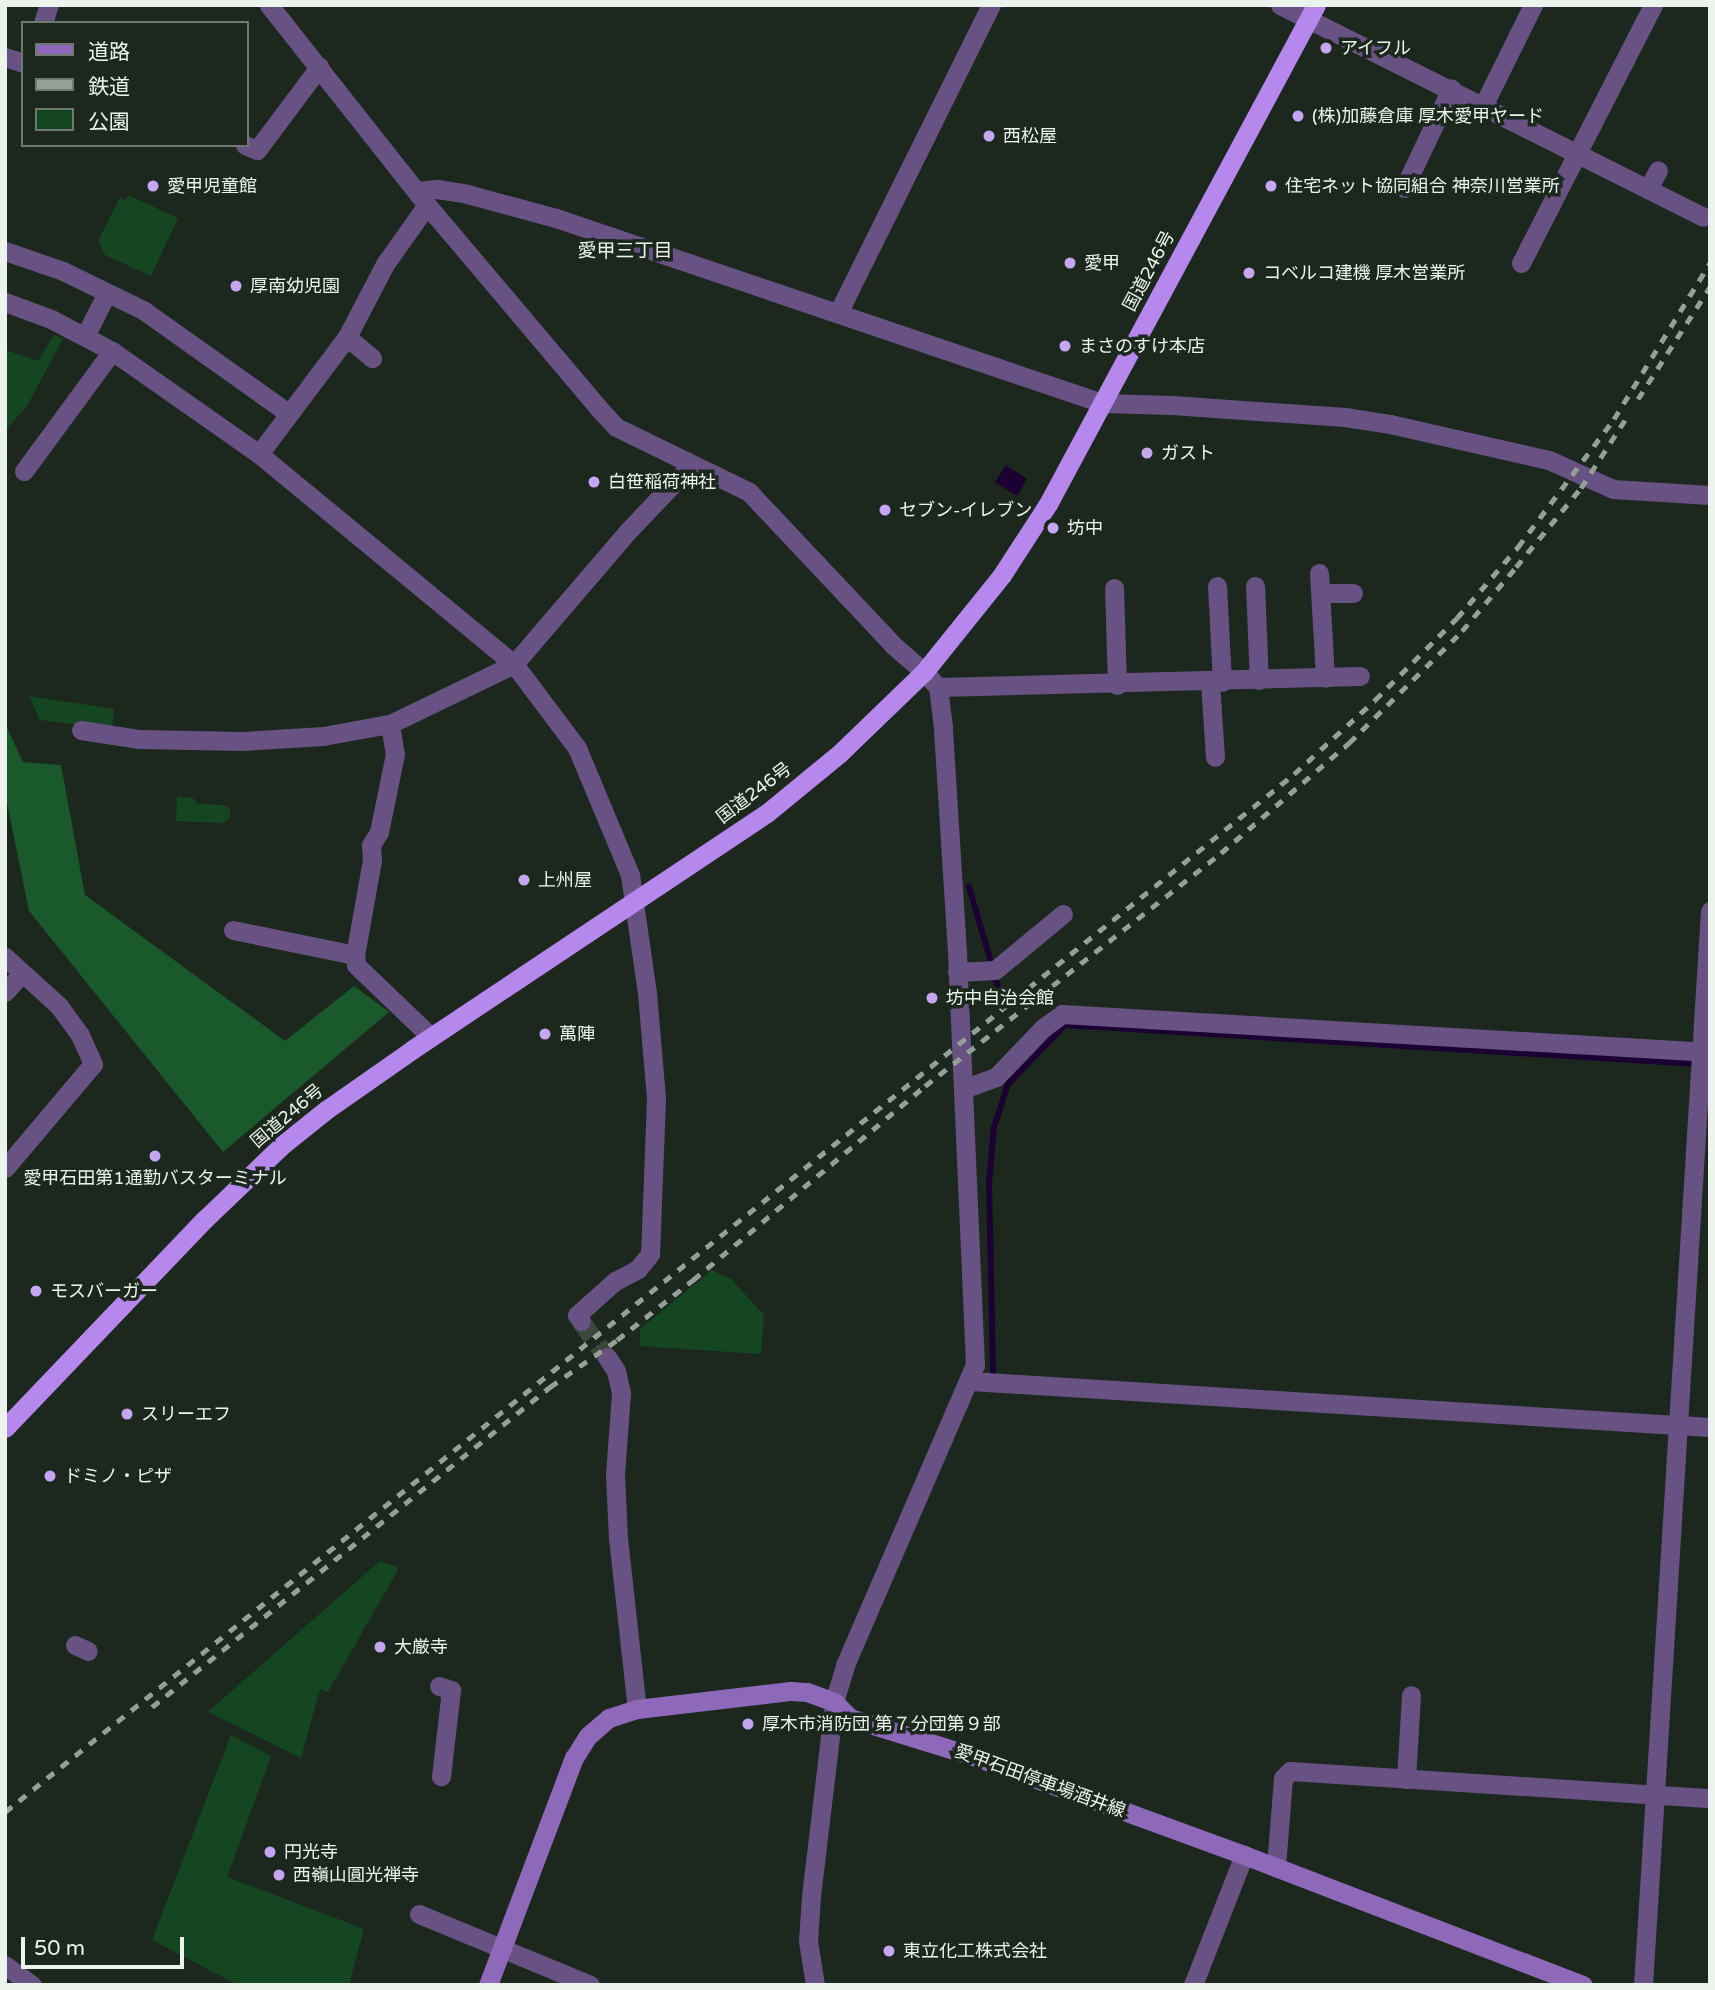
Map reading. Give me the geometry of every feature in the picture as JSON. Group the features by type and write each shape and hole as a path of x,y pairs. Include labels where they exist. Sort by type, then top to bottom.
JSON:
{"highway":[{"name":"国道246号","path":"6,1426 205,1219 281,1146 326,1110 431,1037 768,813 840,753 924,672 1002,575 1048,505 1312,12"}],"main road":[{"name":"愛甲石田停車場酒井線","path":"488,1985 573,1758 588,1736 609,1718 637,1709 791,1691 807,1692 834,1702 850,1718 976,1757 1276,1867 1583,1985"}],"street":[{"path":"269,5 422,198 609,420 616,427 749,492 893,645 938,687 943,727 957,972 975,1365 845,1665 834,1702 811,1896 808,1941 815,1985"},
{"path":"838,313 990,5"},
{"path":"1280,5 1312,12 1483,106 1703,217"},
{"path":"1483,106 1533,5"},
{"path":"1523,251 1578,154 1653,5"},
{"path":"248,146 257,150 319,67"},
{"path":"1405,188 1451,89"},
{"path":"1648,189 1658,170"},
{"path":"259,454 347,338 422,198 437,189 467,194 556,218 1102,403 1345,417 1390,424 1549,460 1613,489 1710,495"},
{"path":"5,251 63,271 143,310 288,413"},
{"path":"85,336 107,293"},
{"path":"5,302 85,336 112,352 259,454 514,664 577,748 630,875 656,1099 650,1254 638,1269 615,1281 577,1315 581,1321"},
{"path":"347,338 372,358"},
{"path":"24,471 112,352"},
{"path":"81,730 139,739 242,741 334,734 390,724 514,664 629,530 691,465"},
{"path":"1325,678 1321,583 1353,593"},
{"path":"1217,586 1216,682 1219,746"},
{"path":"1255,586 1259,680"},
{"path":"1114,588 1117,685"},
{"path":"938,687 1117,685 1360,676"},
{"path":"390,724 395,754 382,820 371,845 367,896 355,955 356,965 431,1037"},
{"path":"1643,1985 1653,1796 1705,1053 1710,911"},
{"path":"957,972 995,970 1063,914"},
{"path":"242,938 355,955"},
{"path":"5,957 58,1006 80,1035 93,1064 5,1168"},
{"path":"5,992 22,973"},
{"path":"963,1088 996,1077 1043,1028 1062,1014 1705,1053"},
{"path":"607,1357 616,1371 621,1393 615,1475 618,1538 637,1709"},
{"path":"970,1381 1710,1427"},
{"path":"439,1686 451,1690 441,1776"},
{"path":"1406,1779 1411,1695"},
{"path":"1276,1867 1284,1774 1290,1770 1710,1798"},
{"path":"1193,1985 1244,1855"},
{"path":"419,1914 590,1985"},
{"path":"5,1965 32,1985"}],"green space":[{"path":"128,195 178,218 151,276 105,255 98,241 120,198 126,200"},
{"path":"54,335 63,339 27,406 5,431 5,350 38,361"},
{"path":"29,696 114,709 112,729 40,720"},
{"path":"5,724 23,762 61,765 85,895 285,1041 354,986 389,1012 223,1152 29,911 5,793"},
{"path":"177,797 193,798 197,804 224,805 230,809 230,818 223,823 176,821"},
{"path":"712,1270 731,1279 764,1315 761,1354 640,1346 640,1329"},
{"path":"380,1561 399,1568 328,1692 320,1689 301,1758 208,1712"},
{"path":"231,1735 271,1756 227,1877 364,1929 349,1985 238,1985 152,1940"}],"shaded area":[{"path":"1006,465 1027,479 1017,496 995,482"}],"waterway":[{"path":"969,887 991,962"},
{"path":"995,979 1003,997"},
{"path":"993,1372 989,1183 994,1127 1008,1084 1065,1025 1697,1064"}],"tunnel":[{"path":"581,1321 607,1357"}],"railway":[{"path":"5,1812 1294,774 1375,700 1457,618 1518,547 1614,419 1710,263"},
{"path":"1638,399 1710,287"},
{"path":"152,1707 550,1387 617,1340 693,1280 925,1086 1221,853 1349,743 1462,631 1581,488 1625,420"}],"place":[{"name":"アイフル","path":"1326,48"},
{"name":"(株)加藤倉庫 厚木愛甲ヤード","path":"1298,116"},
{"name":"西松屋","path":"989,136"},
{"name":"愛甲児童館","path":"153,186"},
{"name":"住宅ネット協同組合 神奈川営業所","path":"1271,186"},
{"name":"愛甲","path":"1070,263"},
{"name":"コベルコ建機 厚木営業所","path":"1249,273"},
{"name":"厚南幼児園","path":"236,286"},
{"name":"まさのすけ本店","path":"1065,346"},
{"name":"ガスト","path":"1147,453"},
{"name":"白笹稲荷神社","path":"594,482"},
{"name":"セブン-イレブン","path":"885,510"},
{"name":"坊中","path":"1053,528"},
{"name":"上州屋","path":"524,880"},
{"name":"坊中自治会館","path":"932,998"},
{"name":"萬陣","path":"545,1034"},
{"name":"愛甲石田第1通勤バスターミナル","path":"155,1156"},
{"name":"モスバーガー","path":"36,1291"},
{"name":"スリーエフ","path":"127,1414"},
{"name":"ドミノ・ピザ","path":"50,1476"},
{"name":"大厳寺","path":"380,1647"},
{"name":"厚木市消防団 第７分団第９部","path":"748,1724"},
{"name":"円光寺","path":"270,1852"},
{"name":"西嶺山圓光禅寺","path":"279,1875"},
{"name":"東立化工株式会社","path":"889,1951"}],"district":[{"name":"愛甲三丁目","path":"625,252"}]}
